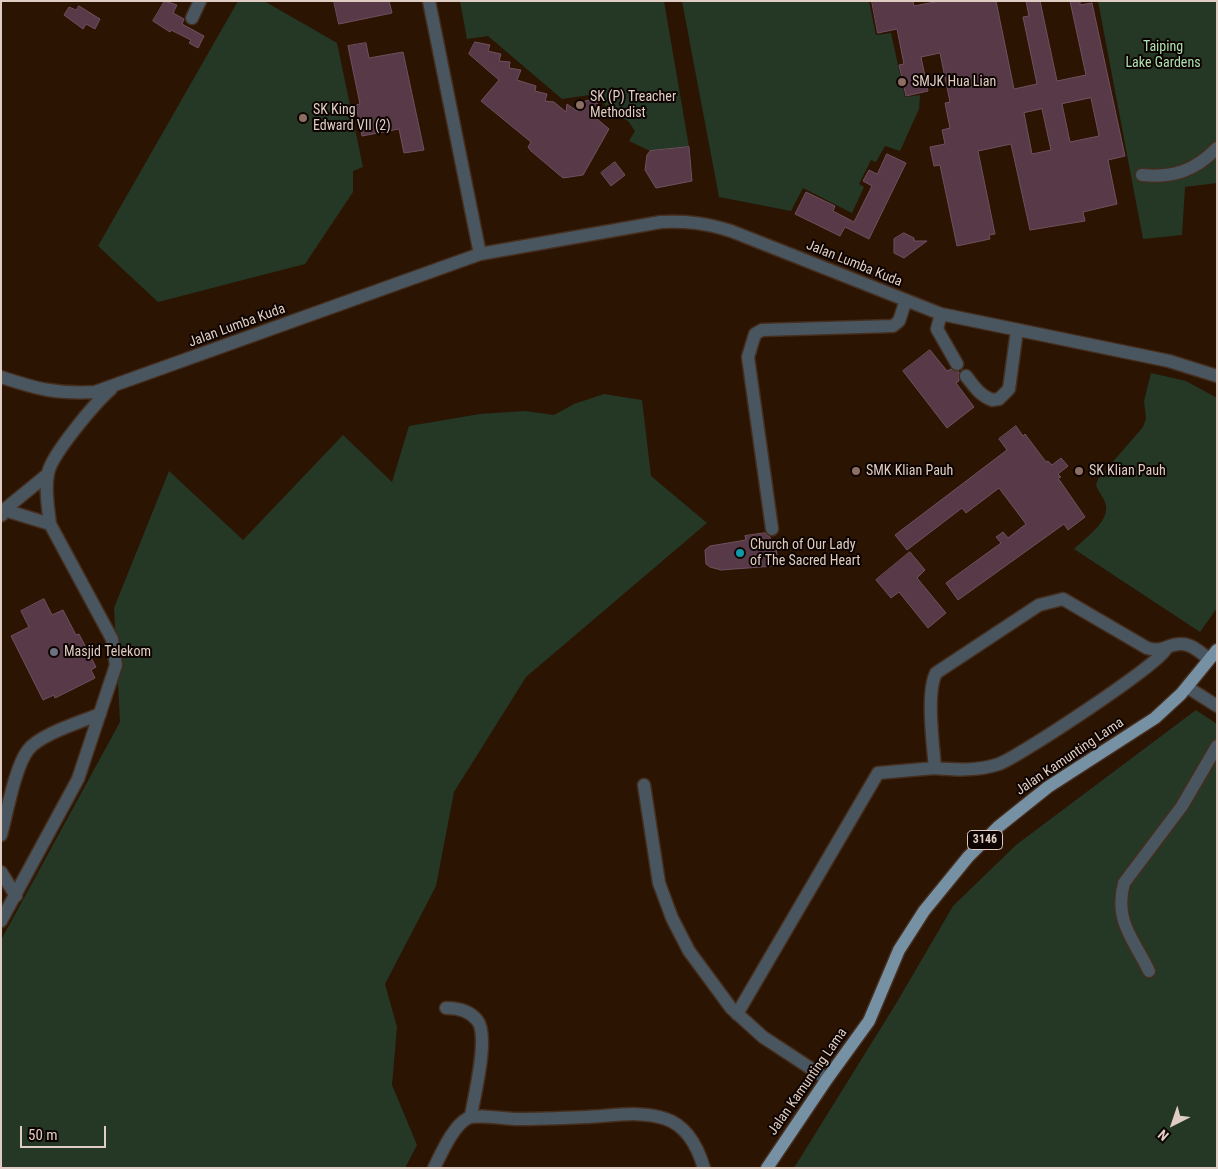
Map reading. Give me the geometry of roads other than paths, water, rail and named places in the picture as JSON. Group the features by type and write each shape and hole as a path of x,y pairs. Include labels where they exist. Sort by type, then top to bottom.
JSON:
{"main road":[{"name":"Jalan Kamunting Lama","path":"767,1168 826,1079 869,1021 899,950 924,911 968,857 998,826 1028,802 1155,718 1187,687 1213,655"}],"street":[{"path":"192,18 200,1"},
{"path":"429,1 480,254"},
{"path":"1142,175 1173,176 1204,161 1217,148"},
{"name":"Jalan Lumba Kuda","path":"1,377 41,391 68,394 95,392 480,254 661,222 704,222 941,314 1169,361 1217,376"},
{"path":"772,529 748,357 755,334 762,330 893,326 899,321 906,300"},
{"path":"941,314 937,329 957,364"},
{"path":"966,376 978,392 986,398 992,400 1005,394 1009,389 1017,330"},
{"path":"2,512 48,474 68,440 91,407 112,387"},
{"path":"1,920 16,896 78,779 116,665 112,639 50,524 46,490 48,474"},
{"path":"2,512 50,524"},
{"path":"934,768 931,696 932,680 936,673 1039,605 1063,599 1135,643 1155,650 1166,649 1176,644 1187,645 1213,655"},
{"path":"737,1014 878,773 934,768 956,770 981,769 1013,758 1140,673 1159,659 1166,649"},
{"path":"1187,687 1214,704 1217,716"},
{"path":"1,835 21,764 28,750 40,740 100,714"},
{"path":"1149,971 1122,920 1120,898 1124,883 1182,806 1217,746"},
{"path":"644,785 659,883 672,918 689,951 737,1014 763,1037 826,1079"},
{"path":"1,872 16,896"},
{"path":"446,1008 461,1008 478,1021 483,1039 471,1116"},
{"path":"434,1168 442,1151 457,1129 463,1121 471,1116 519,1119 606,1115 651,1116 666,1119 678,1126 691,1138 704,1168"}],"place":[{"name":"SMJK Hua Lian","path":"902,82"},
{"name":"SK (P) Treacher Methodist","path":"580,105"},
{"name":"SK King Edward VII (2)","path":"303,118"},
{"name":"SMK Klian Pauh","path":"856,471"},
{"name":"SK Klian Pauh","path":"1079,471"},
{"name":"Church of Our Lady of The Sacred Heart","path":"740,553"},
{"name":"Masjid Telekom","path":"54,652"}],"park label":[{"name":"Taiping Lake Gardens","path":"1163,56"}]}
